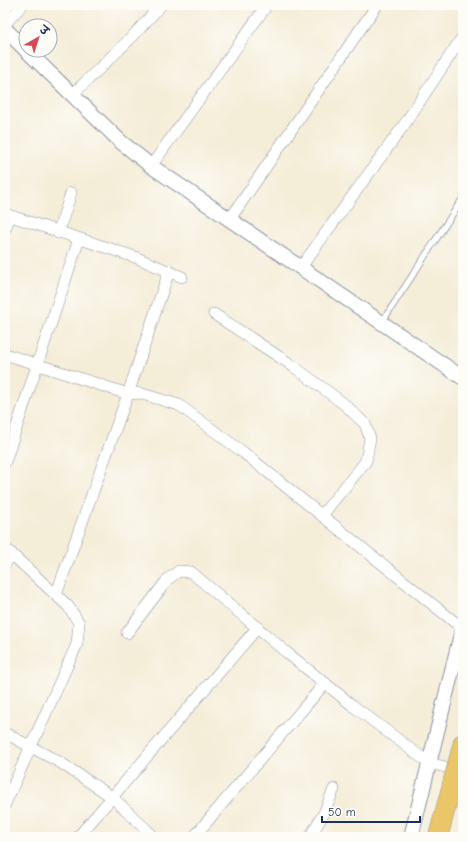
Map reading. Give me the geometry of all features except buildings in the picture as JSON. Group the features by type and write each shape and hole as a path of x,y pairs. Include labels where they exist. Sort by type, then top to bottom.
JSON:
{"highway":[{"path":"438,837 460,763"}],"street":[{"path":"18,43 7,33 22,5"},
{"path":"72,95 133,36 161,5"},
{"path":"150,166 267,5"},
{"path":"230,219 377,5"},
{"path":"301,266 404,125 463,36"},
{"path":"34,58 121,142 150,166 301,266 463,378"},
{"path":"58,233 71,193"},
{"path":"5,229 7,215 58,233 135,257 182,277"},
{"path":"5,462 79,239"},
{"path":"56,595 128,394 169,271"},
{"path":"214,314 299,371 344,404 365,424 370,438 366,461 322,515"},
{"path":"5,354 128,394 138,393 179,405 244,452 463,627 411,837"},
{"path":"5,804 77,644 79,623 68,606 8,550"},
{"path":"5,564 8,550"},
{"path":"127,633 168,579 179,572 191,572 325,683 429,763 460,763"},
{"path":"78,837 258,627"},
{"path":"194,837 325,683"},
{"path":"5,732 31,745 112,797 154,837"},
{"path":"310,837 324,813 334,789"}],"lane":[{"path":"382,322 463,198"}]}
